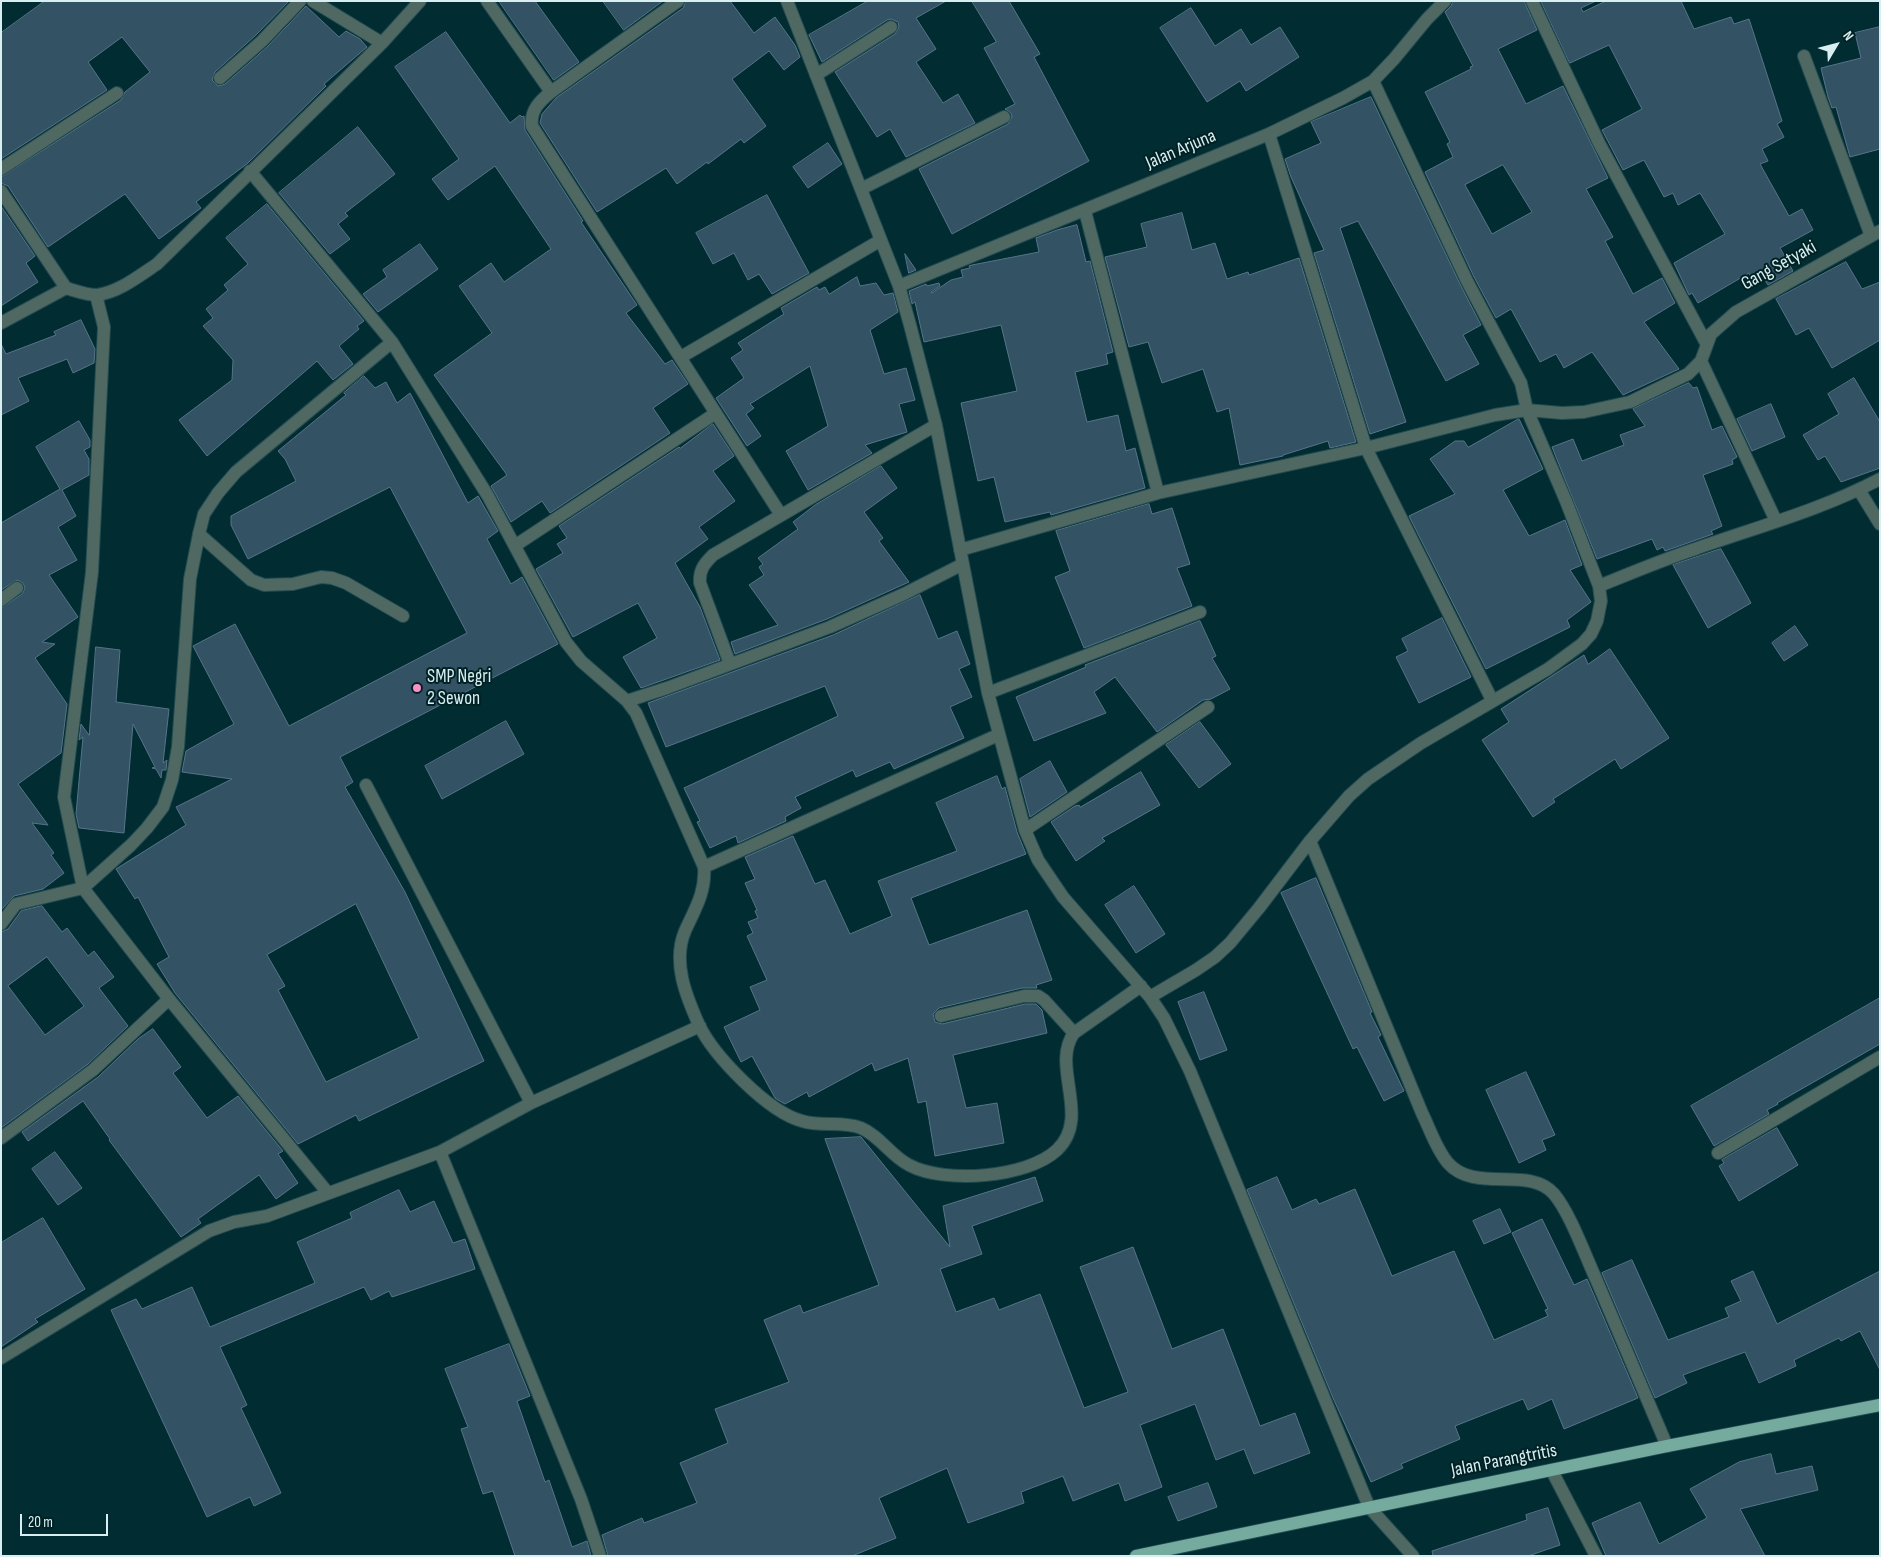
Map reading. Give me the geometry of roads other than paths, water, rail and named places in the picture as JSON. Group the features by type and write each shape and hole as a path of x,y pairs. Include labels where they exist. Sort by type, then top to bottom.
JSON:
{"main road":[{"name":"Jalan Parangtritis","path":"1136,1556 1667,1446 1880,1405"}],"street":[{"path":"220,78 262,41 300,1"},
{"path":"313,1 382,43"},
{"path":"1,323 66,288 96,295 111,291 135,279 157,264 382,43 420,1"},
{"path":"487,1 551,92"},
{"path":"678,1 551,92 537,104 531,120 532,126 781,516"},
{"path":"787,1 899,286 936,425 988,693 1025,830 1038,860 1063,897 1141,986 1164,1018 1190,1071 1369,1507 1412,1556"},
{"name":"Jalan Arjuna","path":"899,286 1269,134 1373,81 1427,19 1446,1"},
{"path":"960,550 1158,493 1366,448 1495,415 1527,410 1562,413 1584,412 1615,406 1630,402 1688,374 1701,361 1706,343 1599,143 1532,1"},
{"path":"816,75 891,27"},
{"path":"1804,56 1876,234"},
{"path":"1150,998 1215,957 1230,943 1260,908 1310,841 1349,796 1368,779 1421,743 1548,669 1582,644 1591,634 1597,621 1601,601 1599,586 1566,500 1527,410 1521,383 1468,281 1373,81"},
{"path":"1,169 117,93"},
{"path":"861,189 1004,117"},
{"path":"1269,134 1366,448 1492,700"},
{"path":"250,171 392,342 488,496 516,545 566,642 581,661 627,701 636,713 704,867 705,880 702,893 680,948 680,966 685,988 700,1026 710,1044 737,1075 789,1117 815,1124 848,1125 868,1131 901,1160 911,1166 941,1175 958,1176 1007,1172 1025,1167 1050,1156 1064,1142 1072,1120 1066,1046 1074,1032 1141,986"},
{"path":"1,191 66,288"},
{"path":"1085,210 1158,493"},
{"name":"Gang Setyaki","path":"1706,343 1710,334 1742,308 1876,234"},
{"path":"681,357 881,240"},
{"path":"96,295 104,327 92,572 64,797 83,888 169,999 328,1193"},
{"path":"1,924 16,904 83,888 131,845 163,807 172,780 178,747 190,579 204,514 218,493 236,472 392,342"},
{"path":"1701,361 1776,522"},
{"path":"516,545 716,413"},
{"path":"730,664 700,584 699,576 701,569 713,555 936,425"},
{"path":"1599,586 1694,549 1776,522 1859,490 1880,479"},
{"path":"1859,490 1880,524"},
{"path":"199,534 251,580 264,585 293,584 321,577 332,578 346,583 403,616"},
{"path":"627,701 668,688 830,628 963,564"},
{"path":"1,600 17,588"},
{"path":"988,693 1200,612"},
{"path":"1025,830 1208,707"},
{"path":"704,867 998,735"},
{"path":"366,785 531,1103"},
{"path":"1310,841 1422,1113 1442,1155 1449,1165 1460,1173 1474,1178 1532,1181 1553,1193 1582,1248 1667,1446"},
{"path":"941,1016 1024,996 1038,996 1051,1006 1074,1032"},
{"path":"1,1138 93,1070 169,999"},
{"path":"1,1358 209,1231 234,1222 267,1216 440,1152 531,1103 700,1026"},
{"path":"1718,1153 1880,1057"},
{"path":"440,1152 581,1499 599,1553"},
{"path":"1552,1470 1596,1556"}],"place":[{"name":"SMP Negri 2 Sewon","path":"417,688"}]}
